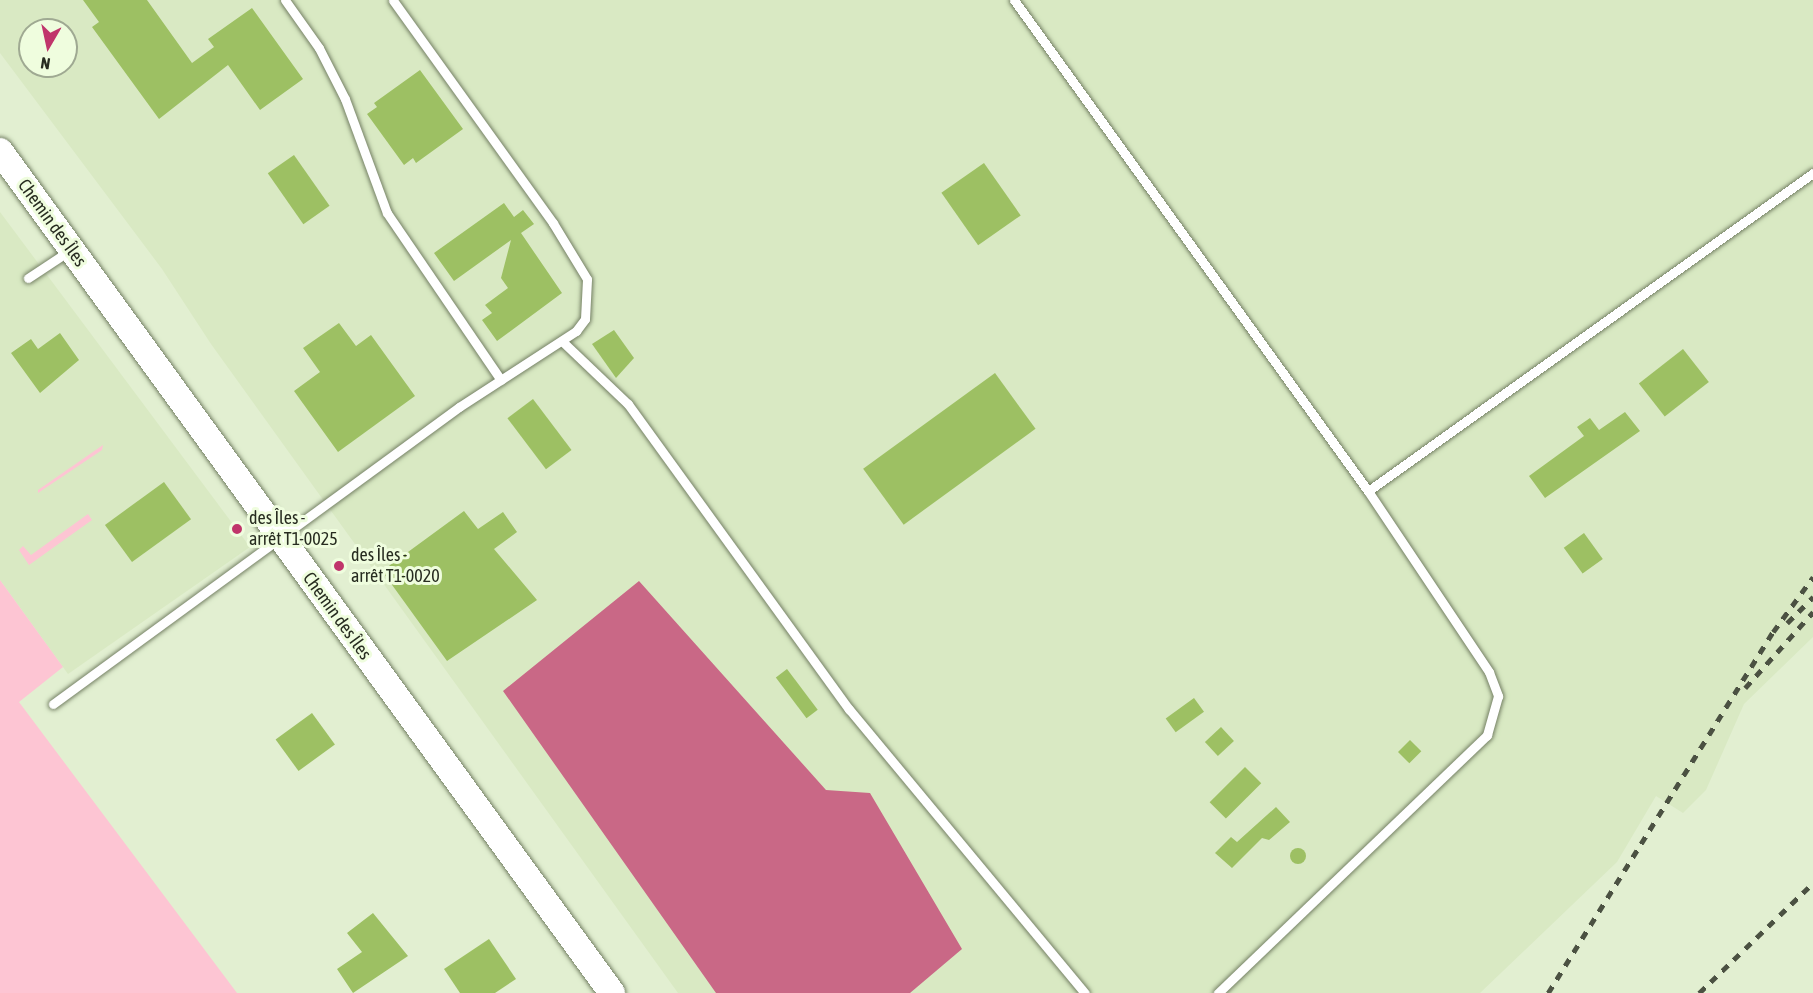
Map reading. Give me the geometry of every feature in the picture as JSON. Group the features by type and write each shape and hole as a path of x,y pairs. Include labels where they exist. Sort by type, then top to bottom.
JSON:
{"main road":[{"name":"Chemin des Îles","path":"0,151 612,993"}],"lane":[{"path":"285,0 319,48 345,99 387,213 501,380"},
{"path":"52,704 501,380 562,341 585,319 587,279 553,223 393,0"},
{"path":"1014,0 1368,492 1489,672 1498,696 1494,721 1487,735 1218,993"},
{"path":"1368,492 1813,173"},
{"path":"28,278 71,250"},
{"path":"562,341 628,404 849,709 1085,993"}],"shaded area":[{"path":"0,0 1813,0 1813,637 1744,704 1706,790 1683,813 1656,796 1617,862 1480,993 678,993 211,344 162,269 19,78 78,78 78,18 18,18 18,77 0,53"},
{"path":"0,212 250,547 68,674 0,580"},
{"path":"103,445 102,450 38,493 38,490"},
{"path":"88,514 92,520 29,565 19,550 23,546 31,555"},
{"path":"0,580 63,667 19,702 237,993 0,993"},
{"path":"639,581 826,790 870,793 962,949 910,993 716,993 503,691"}],"building":[{"path":"83,0 147,0 192,63 214,47 208,39 252,8 303,79 260,110 228,65 159,119 92,27 99,22"},
{"path":"420,70 463,129 416,163 413,158 404,165 367,114 377,107 374,103"},
{"path":"294,155 330,206 303,224 268,173"},
{"path":"984,163 1021,215 978,245 941,193"},
{"path":"504,203 514,217 523,210 534,224 521,233 562,293 497,341 482,320 492,313 485,305 508,288 501,278 511,240 454,281 434,253"},
{"path":"339,323 356,346 371,335 415,396 338,452 294,391 320,372 303,348"},
{"path":"614,330 634,358 616,378 592,344"},
{"path":"60,333 79,360 40,393 11,353 31,339 38,349"},
{"path":"1683,349 1709,382 1665,417 1639,383"},
{"path":"995,373 1036,429 904,525 863,469"},
{"path":"533,399 572,450 546,469 507,418"},
{"path":"1625,412 1640,431 1545,498 1529,476 1584,436 1577,427 1590,418 1599,430"},
{"path":"164,482 191,519 132,562 105,525"},
{"path":"464,511 478,529 503,512 517,532 494,549 537,600 447,661 382,571"},
{"path":"1584,533 1603,559 1583,574 1564,548"},
{"path":"787,669 818,710 807,718 776,677"},
{"path":"1194,698 1204,712 1176,732 1166,719"},
{"path":"312,713 335,745 299,771 276,739"},
{"path":"1221,727 1234,741 1218,756 1205,742"},
{"path":"1410,740 1421,751 1409,763 1398,752"},
{"path":"1245,767 1261,783 1226,819 1210,802"},
{"path":"1276,807 1290,822 1269,840 1262,838 1232,868 1215,853 1231,837 1237,842"},
{"path":"1298,848 1304,850 1306,856 1304,862 1298,864 1292,862 1290,856 1292,850"},
{"path":"373,913 408,956 353,993 337,969 362,952 347,933"},
{"path":"489,939 516,979 495,993 460,993 444,969"}],"railway":[{"path":"1548,993 1773,632 1813,577"},
{"path":"1787,623 1813,597"},
{"path":"1745,688 1813,612"},
{"path":"1699,993 1813,883"}],"place":[{"name":"des Îles - arrêt T1-0025","path":"237,529"},
{"name":"des Îles - arrêt T1-0020","path":"339,566"}]}
